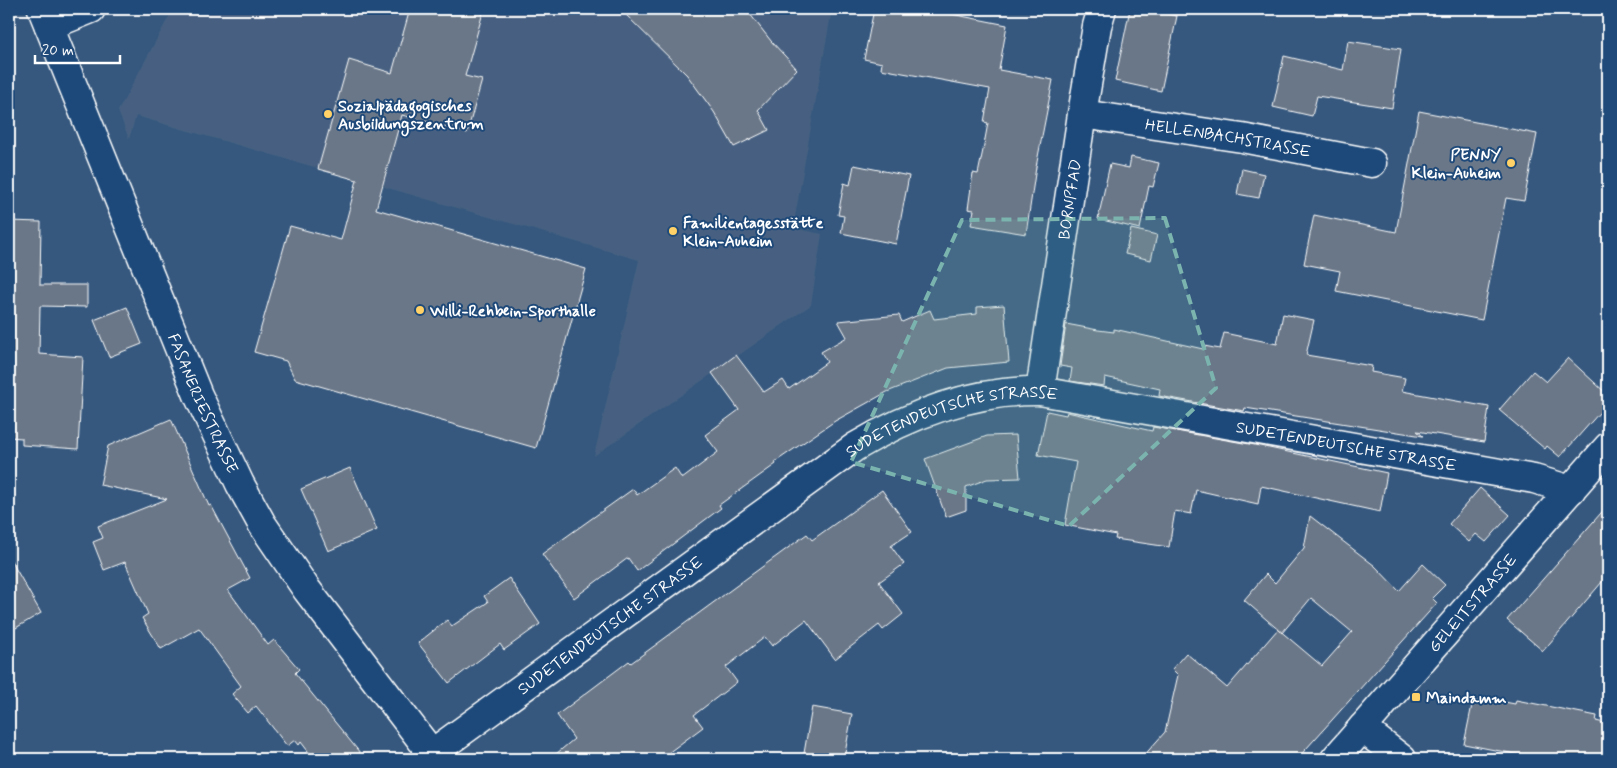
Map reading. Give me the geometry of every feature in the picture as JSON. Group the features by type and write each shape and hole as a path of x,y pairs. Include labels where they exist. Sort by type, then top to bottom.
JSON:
{"street":[{"path":"46,17 90,9"},
{"name":"BORNPFAD","path":"1040,391 1082,114 1097,26 1102,9"},
{"name":"FASANERIESTRASSE","path":"46,17 190,377 240,484 262,524 307,590 431,757"},
{"name":"HELLENBACHSTRASSE","path":"1082,114 1242,138 1372,163"},
{"name":"SUDETENDEUTSCHE STRASSE","path":"431,757 856,447 883,430 913,416 950,404 1013,391 1040,391 1534,479 1571,490"},
{"name":"GELEITSTRASSE","path":"1335,759 1608,447"},
{"path":"1362,728 1402,759"}],"highlighted area":[{"path":"1165,218 1216,388 1069,526 851,462 962,220"}],"shaded area":[{"path":"173,9 832,9 793,228 822,234 811,305 594,456 639,260 136,116 129,139 118,111"}],"building":[{"name":"Willi-Rehbein-Sporthalle","path":"410,9 484,9 465,76 482,80 467,133 402,115 376,209 586,269 536,448 295,379 286,361 254,352 290,226 341,240 357,180 318,169 349,60 392,73"},
{"path":"620,9 746,9 771,41 797,69 758,110 769,130 734,147 714,112 687,75"},
{"path":"874,9 941,9 941,12 1007,25 999,70 1053,80 1036,167 1026,234 971,225 974,210 968,209 973,173 978,174 983,150 988,123 984,122 990,89 881,69 882,63 864,59"},
{"path":"1130,9 1143,9 1177,16 1161,91 1115,81"},
{"path":"1348,41 1401,49 1392,108 1317,96 1312,116 1273,107 1284,56 1343,70"},
{"path":"1419,111 1537,134 1524,201 1506,198 1482,320 1336,291 1340,271 1304,264 1314,215 1396,232"},
{"path":"1131,157 1159,163 1153,187 1149,186 1140,229 1098,219 1110,164 1129,168"},
{"path":"854,165 909,176 896,244 841,233 844,216 838,215 844,183 850,185"},
{"path":"1242,169 1264,174 1259,198 1237,194"},
{"path":"9,221 41,222 40,285 87,285 87,307 40,306 39,354 83,357 78,449 22,445 22,438 9,437"},
{"path":"1131,229 1157,235 1151,260 1125,254"},
{"path":"1004,305 1009,362 948,368 887,392 835,421 775,462 776,464 719,505 721,508 637,571 628,558 574,598 542,554 633,489 637,495 675,468 682,479 718,452 705,435 739,410 712,373 736,355 764,392 783,380 789,389 827,362 821,352 847,337 838,321 899,315 902,322 930,310 934,319 977,314 977,307"},
{"path":"127,307 142,344 109,357 94,320"},
{"path":"1283,314 1314,320 1306,355 1372,366 1371,372 1405,378 1402,391 1489,407 1484,442 1417,431 1423,436 1245,408 1244,411 1159,396 1160,389 1105,377 1104,386 1070,381 1072,368 1060,366 1066,324 1114,332 1114,329 1203,349 1204,346 1220,349 1224,333 1277,344"},
{"path":"1568,358 1608,395 1608,403 1560,457 1547,446 1545,449 1499,410 1533,371 1546,382"},
{"path":"1047,411 1066,415 1067,412 1152,431 1153,427 1255,445 1387,473 1380,512 1261,486 1258,504 1196,490 1191,514 1175,511 1169,547 1115,539 1116,535 1065,525 1076,462 1038,455"},
{"path":"171,419 209,506 211,505 250,578 228,590 268,645 274,640 299,669 295,673 365,759 314,759 301,742 299,745 295,740 287,746 256,706 248,713 232,694 241,686 199,628 161,649 142,618 148,614 125,562 104,570 93,542 103,538 98,526 167,499 100,485 108,446"},
{"path":"1016,435 1020,478 987,479 966,487 966,510 946,517 925,459 987,436"},
{"path":"350,468 377,530 328,551 301,489"},
{"path":"1480,488 1510,515 1486,542 1476,534 1469,542 1449,524"},
{"path":"882,490 912,532 891,546 904,564 879,582 903,614 883,630 879,625 835,659 806,620 772,646 765,637 726,667 737,682 694,715 703,727 660,759 550,759 574,739 557,715 629,661 631,663 807,534 812,540"},
{"path":"1608,505 1608,575 1543,651 1507,620"},
{"path":"1310,516 1375,566 1399,591 1423,564 1445,585 1432,598 1437,603 1297,759 1141,759 1165,732 1178,675 1172,669 1186,653 1227,688 1278,629 1244,600 1266,574 1275,583 1304,548","holes":["1311,598 1352,632 1322,666 1282,633"]},
{"path":"9,557 41,613 9,632"},
{"path":"509,578 540,624 504,650 500,644 449,683 418,643 447,620 452,626 488,602 484,596"},
{"path":"1489,699 1515,704 1516,700 1597,716 1596,721 1608,724 1608,759 1541,759 1464,744 1473,700 1488,703"},
{"path":"812,707 852,714 844,759 803,759"}],"place":[{"name":"Sozialpädagogisches Ausbildungszentrum","path":"328,114"},
{"name":"PENNY Klein-Auheim","path":"1511,163"},
{"name":"Familientagesstätte Klein-Auheim","path":"673,231"},
{"name":"Willi-Rehbein-Sporthalle","path":"420,310"},
{"name":"Maindamm","path":"1416,697"}]}
